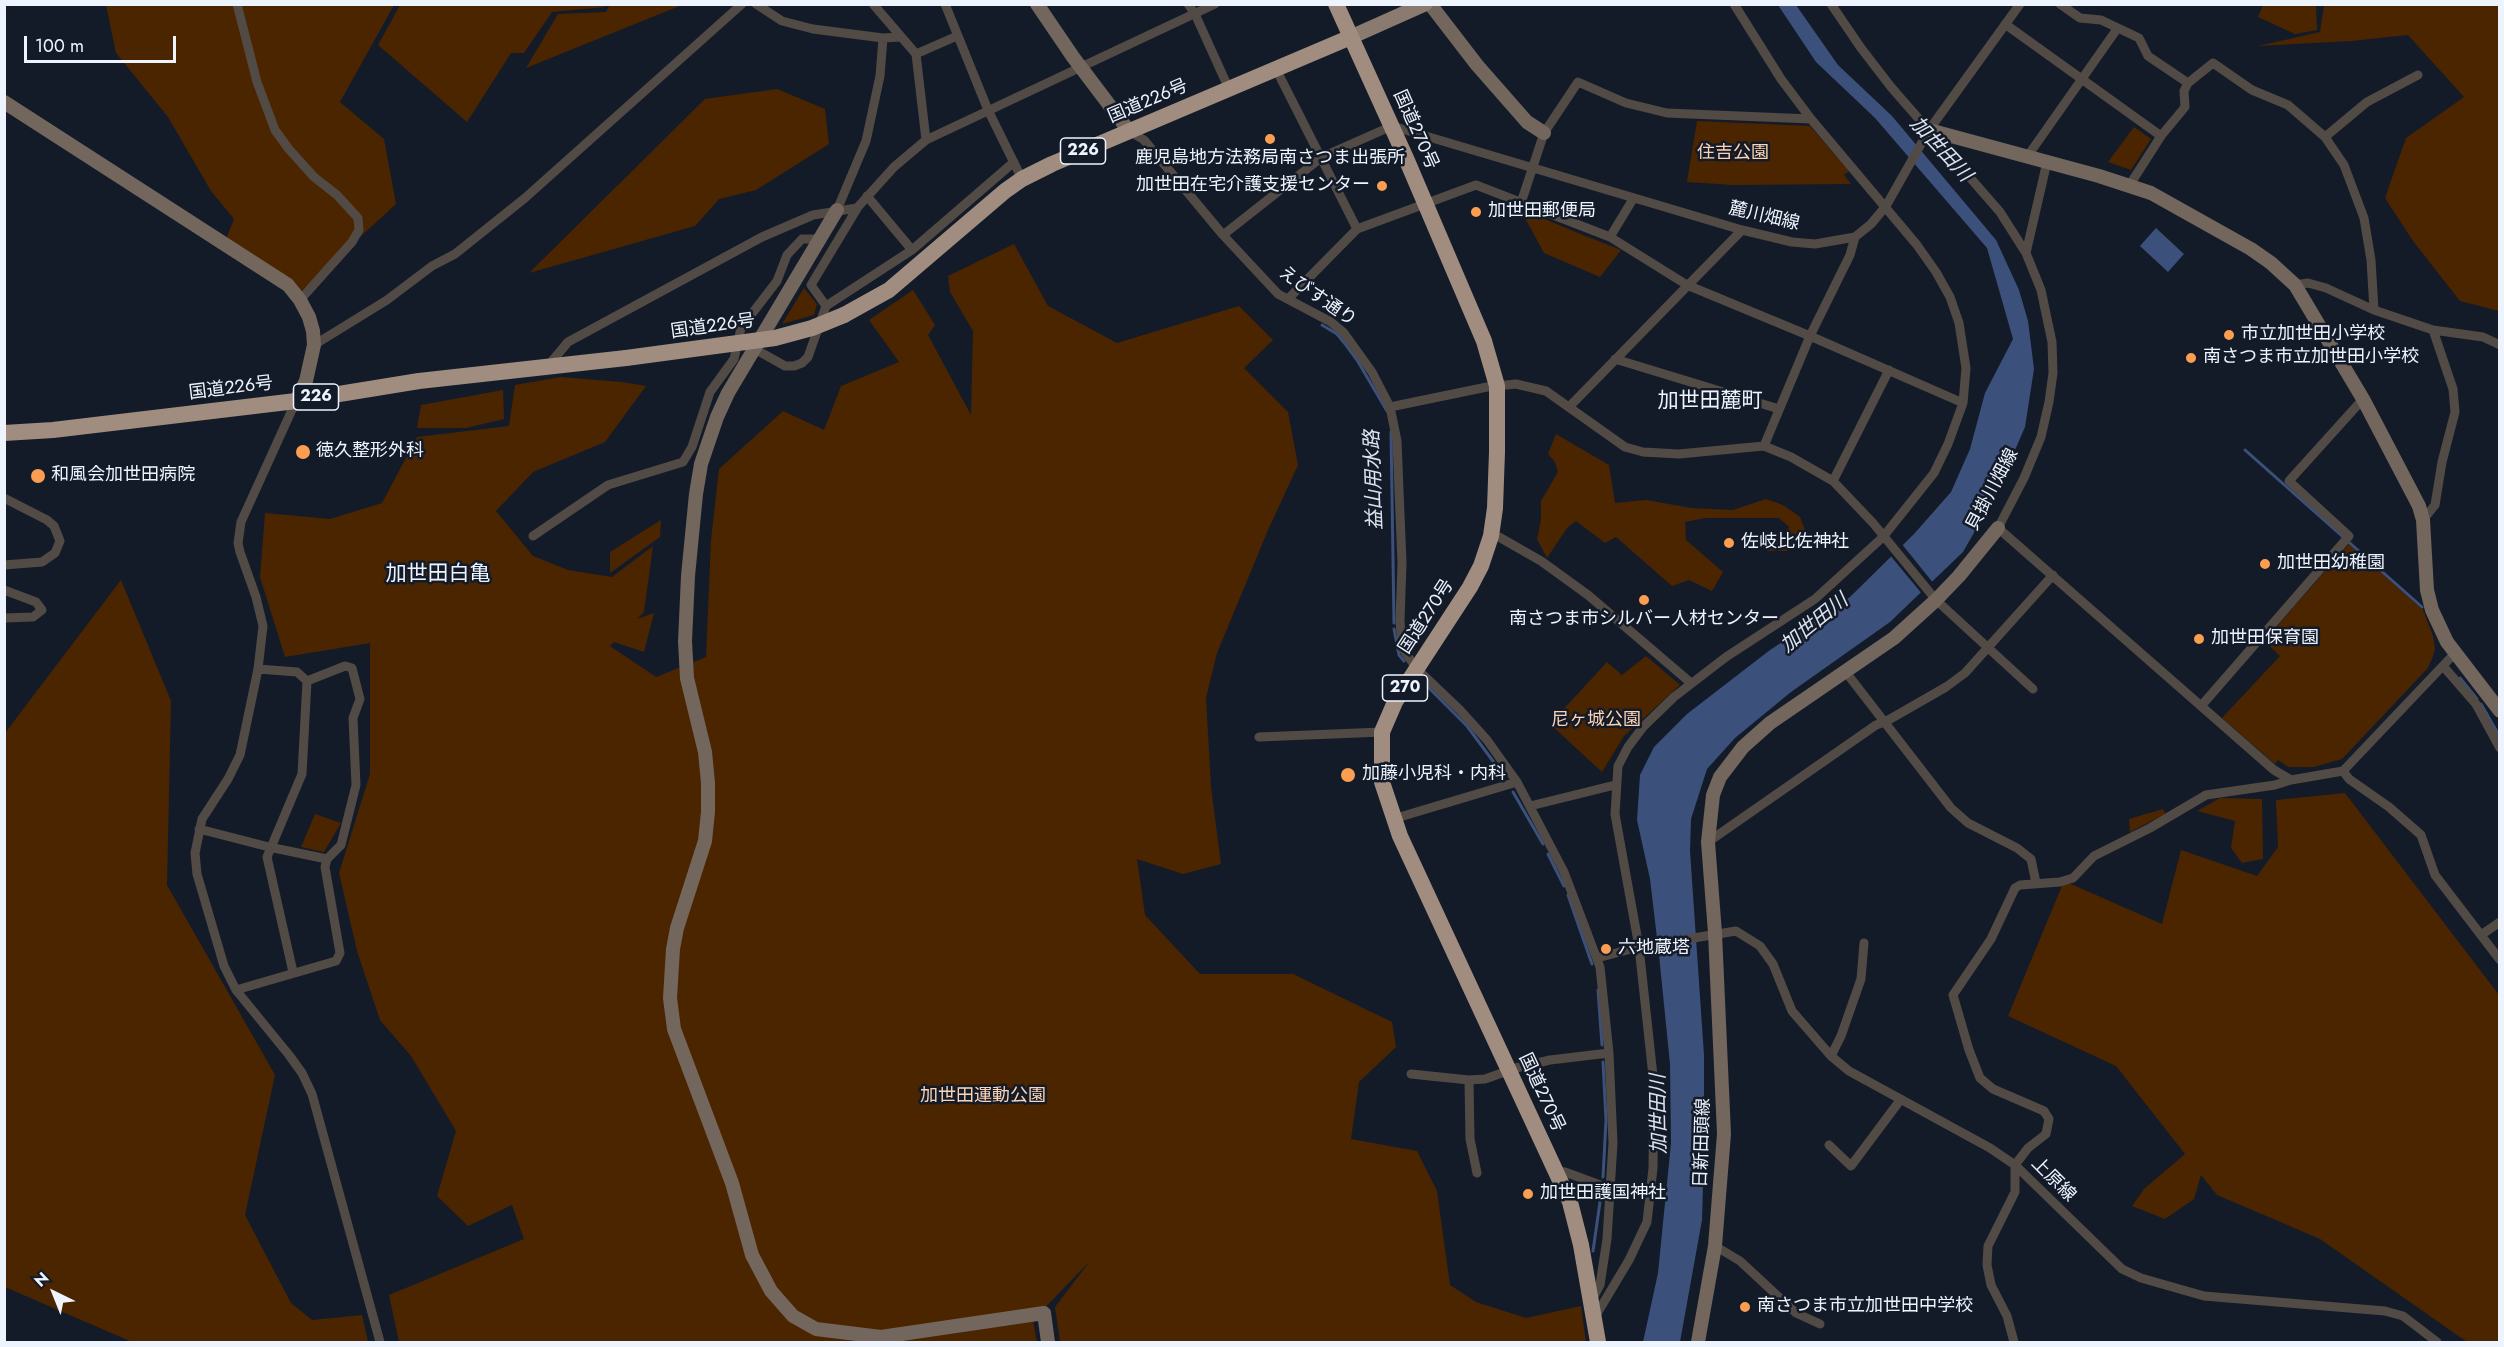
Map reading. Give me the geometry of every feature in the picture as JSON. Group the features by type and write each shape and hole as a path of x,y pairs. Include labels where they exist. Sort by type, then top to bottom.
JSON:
{"highway":[{"name":"国道270号","path":"1336,4 1392,126 1484,341 1497,386 1497,452 1491,536 1481,566 1470,587 1395,702 1382,732 1382,782 1393,819 1570,1202 1579,1236 1598,1342"},
{"name":"国道226号","path":"9,436 296,401 419,381 626,358 775,338 812,328 844,315 889,290 1022,179 1351,37"}],"main road":[{"path":"1351,37 1425,4"}],"street":[{"path":"237,4 257,82 275,130 314,177 337,195 358,218 359,230 352,242 300,300"},
{"path":"314,345 387,300 432,266 454,254 525,198 742,4"},
{"path":"756,4 782,21 883,38 901,37"},
{"path":"873,4 916,54 926,140"},
{"path":"945,4 988,110 1022,179"},
{"path":"1037,4 1080,67 1129,131"},
{"path":"1188,4 1195,14 1229,89"},
{"path":"826,306 811,285 858,207 906,156 926,140 1215,4"},
{"path":"1430,4 1527,122 1544,133"},
{"path":"1592,1311 1629,1260 1647,1222 1653,1168 1654,1085 1642,946 1615,814 1618,766 1628,747 1643,727 1691,683 1815,598 1885,539 1934,473 1948,444 1963,403 1966,368 1955,309 1936,272 1887,204 1811,119 1781,79 1734,4"},
{"name":"貝掛川畑線","path":"1713,937 1708,842 1713,795 1720,777 1731,761 1770,723 1894,638 1959,576 1998,528 2024,478 2041,437 2053,373 2052,342 2047,312 2026,253 2000,212 1928,134 1861,48 1831,4"},
{"path":"1764,446 1810,336 1850,255 1855,237 1871,224 1887,204 1928,134 2020,4"},
{"path":"2060,4 2080,18 2101,20 2139,38 2148,56 2188,83"},
{"path":"2005,24 2161,136"},
{"path":"2027,157 2117,29"},
{"path":"916,54 957,36"},
{"path":"883,38 880,76 866,141 837,210 753,348 717,417 701,464 696,494 685,641 687,678 705,752 708,812 705,841 677,928 671,965 670,998 680,1048 725,1163 752,1255 771,1291 793,1316 816,1329 881,1337 1044,1313 1048,1342"},
{"path":"2129,186 2161,136 2185,107 2184,91 2188,83 2212,63 2252,90 2288,105 2325,137 2344,165 2364,218 2371,260 2374,310"},
{"path":"1276,69 1358,229"},
{"path":"2325,137 2367,102 2418,75"},
{"path":"1521,203 1544,133 1578,82 1626,103 1667,112 1811,119"},
{"path":"4,102 280,280 300,300 309,317 314,345 306,381 253,492 239,529 240,552 256,597 263,626 258,669 240,755 228,779 202,819 195,853 197,874 214,939 224,966 236,990 289,1055 312,1094 380,1342"},
{"path":"1223,235 1322,157 1392,126"},
{"name":"麓川畑線","path":"1392,126 1633,199 1792,242 1815,244 1855,237"},
{"name":"えびす通り","path":"1129,131 1144,140 1223,235 1278,294 1331,322 1344,333 1372,372 1390,407 1397,441 1402,563 1400,621 1402,648 1417,669 1460,710 1487,740 1517,782 1564,872 1600,967 1609,1053 1613,1143 1611,1189 1600,1285 1592,1311"},
{"path":"1928,134 2047,162 2151,193 2227,234 2271,263 2295,285 2363,399 2406,478 2423,520 2427,590 2432,610 2447,642 2499,711"},
{"path":"753,348 785,366 802,363 808,357 826,306 912,249 1014,162"},
{"path":"2026,253 2047,162"},
{"path":"1288,299 1358,229 1476,186 1610,237 1687,285 1963,403"},
{"path":"867,196 912,249"},
{"path":"1610,237 1633,199"},
{"path":"548,366 568,342 762,237 813,215 858,207"},
{"path":"1570,406 1742,230"},
{"path":"533,536 608,485 683,462 692,447 710,392 734,359 741,328 777,281 787,255 802,239 819,239"},
{"path":"2295,285 2308,283 2326,288 2374,310 2433,330 2463,332 2483,337 2499,345"},
{"path":"2423,520 2436,505 2442,462 2455,412 2453,389 2433,330"},
{"path":"1615,359 1779,409"},
{"path":"1833,481 1889,370"},
{"path":"1390,407 1516,384 1546,391 1625,447 1643,452 1680,454 1764,446 1809,466 1833,481 1934,598 2033,689"},
{"path":"2202,705 2349,537 2289,481 2363,399"},
{"path":"4,498 47,520 54,526 60,541 56,553 42,562 4,565"},
{"path":"1998,528 2274,770 2291,780"},
{"path":"1491,536 1499,537 1541,561 1579,588 1691,683"},
{"path":"1708,842 1876,725 1946,687 1965,673 2053,575"},
{"path":"4,590 36,602 42,610 33,616 4,618"},
{"path":"2014,1342 2007,1316 1991,1285 1986,1265 1988,1246 2015,1192 2014,1165 2028,1148 2046,1134 2047,1115 2041,1109 1992,1089 1980,1078 1953,995 1991,939 2015,888 2073,878 2094,856 2150,828 2206,795 2275,785 2343,771 2456,652"},
{"path":"236,990 336,961 340,953 325,867 327,859 341,845 356,785 353,718 360,699 352,668 345,666 307,681"},
{"path":"2443,666 2476,704 2499,748"},
{"path":"258,669 297,672 307,681"},
{"path":"1845,671 1951,808 1968,823 2017,848 2031,859 2036,883"},
{"path":"293,972 267,857 302,774 307,681"},
{"path":"1258,737 1382,732"},
{"path":"2343,771 2349,779 2389,807 2421,835 2435,874 2499,960"},
{"path":"1393,819 1517,782"},
{"path":"1530,806 1616,784"},
{"path":"199,829 269,848 327,859"},
{"path":"2481,935 2499,922"},
{"name":"上原線","path":"1597,958 1642,946 1713,937 1736,931 1760,946 1773,964 1792,1011 1831,1056 1849,1071 1990,1148 2014,1165 2122,1269 2141,1278 2204,1296 2385,1311 2403,1316 2437,1342"},
{"name":"日新田頭線","path":"1698,1342 1715,1246 1724,1134 1713,937"},
{"path":"1831,1056 1852,1008 1861,978 1864,943"},
{"path":"1411,1074 1469,1080 1485,1079 1550,1060 1609,1053"},
{"path":"1469,1080 1470,1139 1478,1173"},
{"path":"1829,1145 1851,1166 1901,1099"},
{"path":"1556,1172 1565,1172 1611,1189"},
{"path":"1715,1246 1740,1261 1796,1313 1820,1324"}],"green space":[{"path":"610,4 682,5 526,68 558,14 606,12"},
{"path":"106,5 394,5 340,102 384,139 396,204 301,291 226,239 234,219 211,191 168,117 116,53"},
{"path":"400,5 606,5 605,7 552,12 524,53 511,53 467,122 378,45"},
{"path":"2263,5 2316,5 2317,30 2295,34 2258,17"},
{"path":"2324,5 2499,5 2499,311 2460,301 2413,241 2385,198 2406,138 2464,97 2408,35 2351,41 2258,46 2320,32"},
{"path":"777,89 825,109 829,144 756,190 719,199 695,226 529,273 705,99"},
{"name":"住吉公園","path":"1697,121 1810,126 1849,171 1844,175 1851,184 1733,185 1687,182"},
{"path":"2134,127 2151,139 2131,170 2108,162"},
{"path":"1528,212 1621,250 1600,277 1544,253 1525,218"},
{"name":"加世田運動公園","path":"1014,244 1048,306 1117,343 1239,306 1273,340 1244,368 1288,412 1298,465 1268,530 1217,653 1206,698 1211,787 1221,864 1183,874 1137,859 1145,915 1200,974 1293,974 1392,1022 1396,1047 1359,1082 1351,1139 1417,1151 1437,1191 1450,1285 1476,1302 1526,1318 1581,1306 1586,1342 1060,1342 1055,1307 1090,1261 1033,1320 1037,1342 399,1342 389,1295 524,1239 512,1205 468,1226 437,1196 456,1131 411,1056 380,1020 357,951 339,873 370,774 370,643 285,657 260,577 265,513 330,519 382,503 417,437 509,426 515,385 561,377 646,386 605,442 533,472 496,511 533,556 568,570 612,577 653,546 644,612 637,619 654,613 644,652 614,642 610,646 656,677 706,657 711,540 719,469 783,411 824,430 841,386 899,362 869,320 913,290 935,325 928,335 971,415 973,331 950,292 948,276"},
{"path":"804,288 817,304 814,315 782,324"},
{"path":"503,390 504,419 466,428 417,428 421,405"},
{"path":"1556,434 1609,465 1615,503 1646,500 1691,508 1733,510 1766,499 1783,505 1800,517 1805,530 1800,540 1787,551 1768,551 1753,544 1787,534 1789,527 1779,518 1705,518 1685,522 1686,540 1723,572 1712,591 1689,580 1672,586 1616,537 1605,543 1576,521 1567,528 1547,558 1537,539 1541,520 1541,501 1558,472 1555,462 1548,454"},
{"path":"661,520 660,537 610,573 610,552"},
{"path":"2349,544 2423,610 2433,636 2435,649 2432,659 2427,669 2342,759 2314,767 2288,767 2278,760 2275,764 2222,718 2280,656 2264,641"},
{"path":"121,580 171,701 167,885 275,1075 245,1215 291,1303 312,1320 362,1315 368,1342 132,1342 5,1287 5,733"},
{"name":"尼ヶ城公園","path":"1646,656 1680,685 1624,736 1602,772 1550,724 1607,662 1622,675"},
{"path":"2345,793 2499,995 2499,1342 2467,1342 2320,1239 2217,1195 2201,1175 2194,1199 2165,1219 2132,1206 2144,1189 2185,1154 2116,1066 2008,1016 2064,881 2162,924 2181,850 2257,876 2278,847 2276,800"},
{"path":"2220,798 2262,799 2263,859 2242,863 2231,848 2235,821 2197,811"},
{"path":"2163,809 2165,814 2130,832 2129,819"},
{"path":"315,814 341,823 324,852 301,847"}],"water":[{"name":"加世田川","path":"1778,5 1796,5 1838,65 1892,116 1996,240 2019,290 2028,321 2034,369 2025,427 1996,494 1963,552 1890,622 1791,692 1735,738 1707,769 1691,819 1690,851 1704,1055 1702,1220 1680,1342 1643,1342 1658,1273 1671,1143 1670,1064 1659,955 1650,879 1637,820 1640,775 1654,747 1687,714 1770,650 1850,597 1914,534 1951,492 1970,449 1985,393 2013,339 1987,248 1875,118 1816,62"},
{"path":"2156,228 2184,254 2168,272 2140,246"}],"pier":[{"path":"1901,543 1934,584 1923,595 1889,554"}],"waterway":[{"name":"益山用水路","path":"1322,325 1337,334 1346,345 1387,411"},
{"name":"益山用水路","path":"1391,432 1394,623"},
{"path":"2245,450 2422,607"},
{"name":"益山用水路","path":"1394,629 1399,655 1404,661"},
{"path":"2460,678 2477,699"},
{"name":"益山用水路","path":"1423,682 1467,726 1504,776"},
{"path":"2481,704 2500,737"},
{"name":"益山用水路","path":"1513,792 1543,844"},
{"name":"益山用水路","path":"1548,854 1564,886"},
{"name":"益山用水路","path":"1568,895 1592,964"},
{"name":"益山用水路","path":"1598,990 1602,1045"},
{"name":"益山用水路","path":"1603,1062 1606,1120 1603,1177"},
{"name":"益山用水路","path":"1593,1251 1601,1195"}],"place":[{"name":"鹿児島地方法務局南さつま出張所","path":"1270,139"},
{"name":"加世田在宅介護支援センター","path":"1382,186"},
{"name":"加世田郵便局","path":"1476,212"},
{"name":"市立加世田小学校","path":"2229,335"},
{"name":"南さつま市立加世田小学校","path":"2191,358"},
{"name":"徳久整形外科","path":"303,452"},
{"name":"和風会加世田病院","path":"38,476"},
{"name":"佐岐比佐神社","path":"1729,543"},
{"name":"加世田幼稚園","path":"2265,564"},
{"name":"南さつま市シルバー人材センター","path":"1644,600"},
{"name":"加世田保育園","path":"2199,639"},
{"name":"加藤小児科・内科","path":"1348,775"},
{"name":"六地蔵塔","path":"1606,949"},
{"name":"加世田護国神社","path":"1528,1194"},
{"name":"南さつま市立加世田中学校","path":"1745,1307"}],"district":[{"name":"加世田麓町","path":"1710,402"},
{"name":"加世田白亀","path":"438,575"}]}
